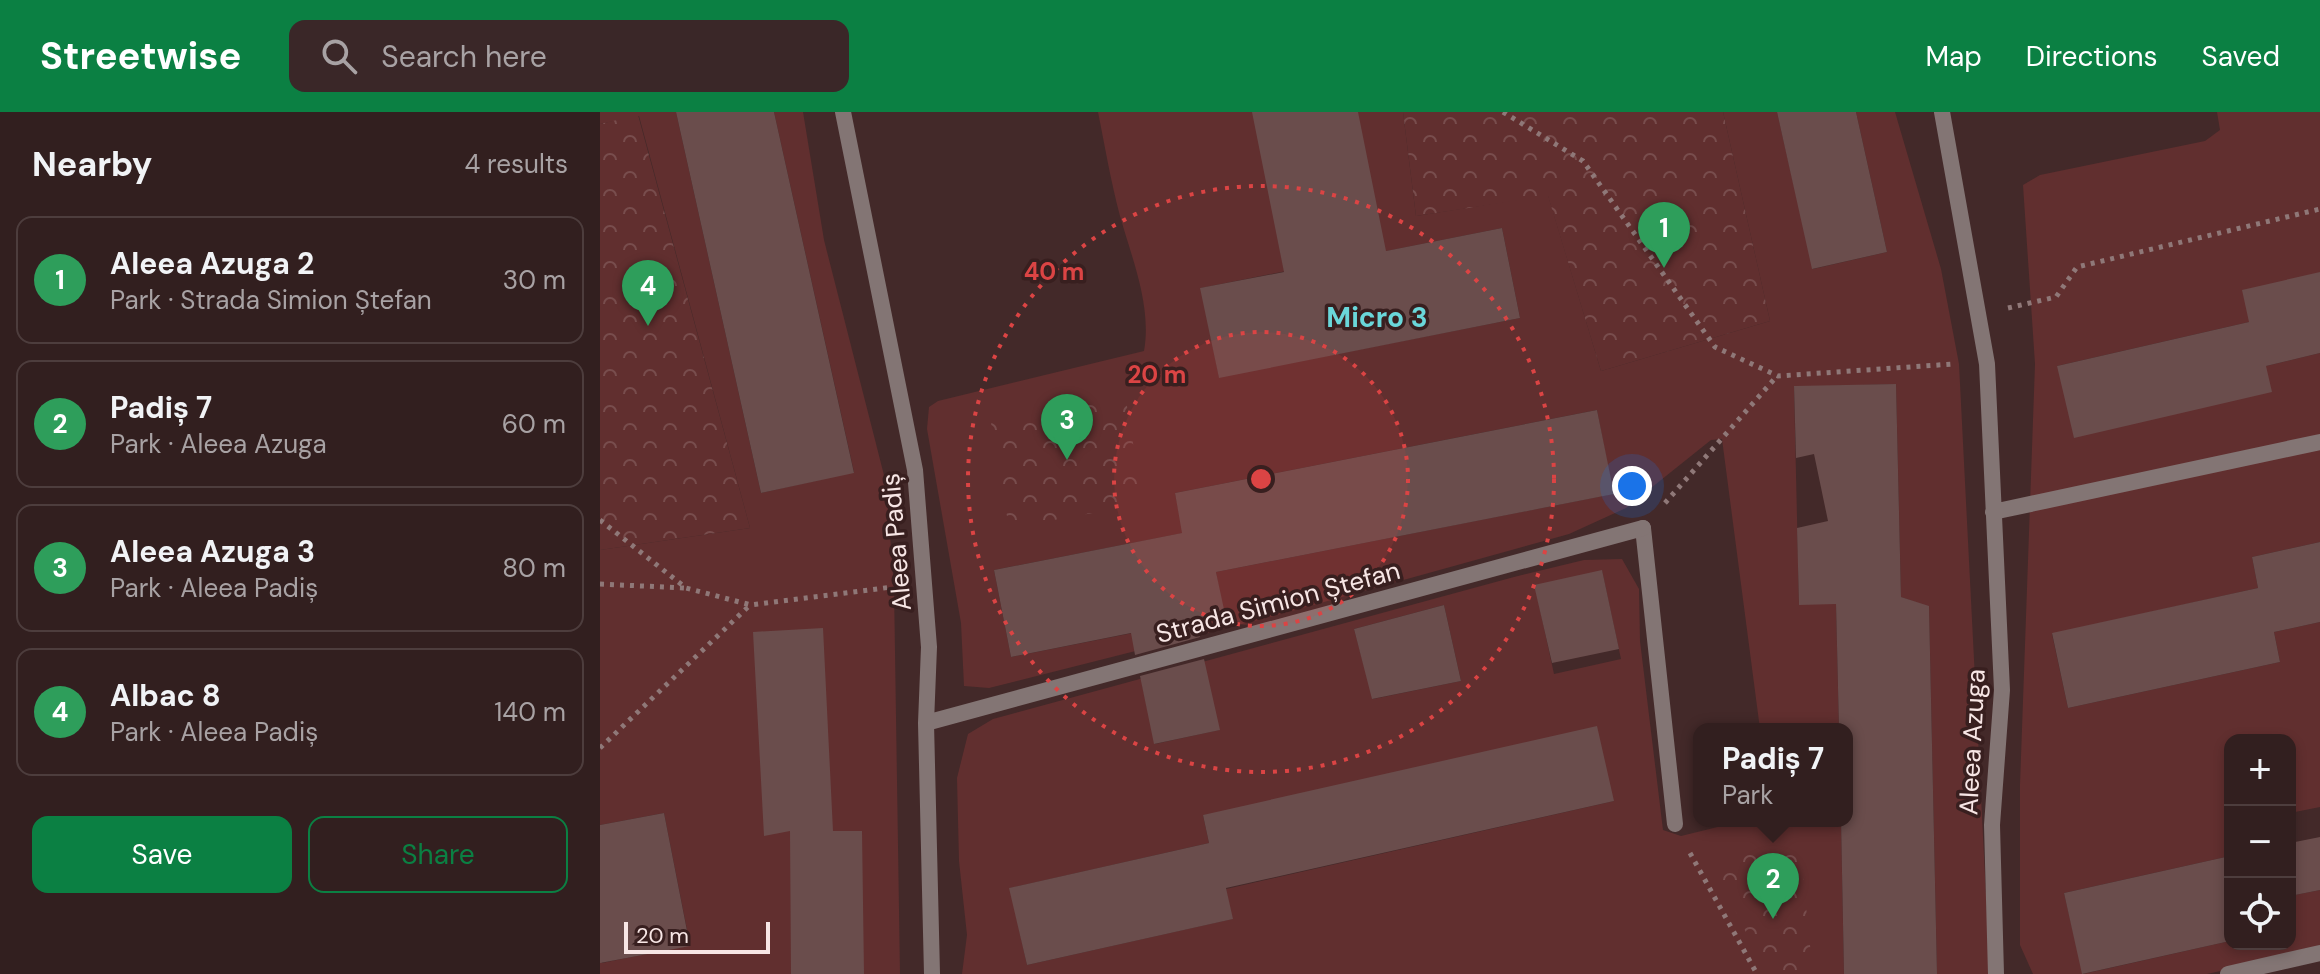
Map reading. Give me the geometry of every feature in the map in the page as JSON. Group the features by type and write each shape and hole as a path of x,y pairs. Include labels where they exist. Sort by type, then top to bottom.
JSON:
{"street":[{"name":"Aleea Padiș","path":"843,112 915,470 929,647 926,723 932,974"},
{"name":"Aleea Azuga","path":"1942,112 1987,364 2002,690 1992,825 1996,974"},
{"path":"1993,512 2320,442"},
{"path":"1643,528 1675,824"},
{"name":"Strada Simion Ștefan","path":"926,723 1643,528"},
{"path":"2228,974 2320,953"}],"path":[{"path":"1503,112 1583,161 1715,347 1778,376 1915,364 1987,364"},
{"path":"1978,314 2056,297 2077,267 2320,209"},
{"path":"1643,528 1778,376"},
{"path":"600,520 686,588"},
{"path":"600,584 686,588 751,605 924,584"},
{"path":"600,748 751,605"},
{"path":"1675,824 1757,974"}],"green space":[{"path":"600,112 676,112 761,493 854,472 774,112 803,112 824,240 886,483 894,587 900,974 600,974 600,953 602,963 690,945 664,813 600,825 600,550 750,528 639,116 600,124"},
{"path":"1098,112 1403,112 1416,216 1548,195 1601,371 1770,321 1723,112 1777,112 1813,269 1887,252 1856,112 1895,112 1941,269 1959,364 1990,974 1937,974 1929,607 1901,597 1896,384 1794,387 1799,604 1836,604 1839,723 1759,723 1722,439 1711,440 1626,508 1569,534 1266,618 989,688 964,686 961,623 927,429 929,407 938,401 1144,351 1143,300 1117,203","holes":["1502,228 1520,318 1219,377 1201,288","1597,410 1613,494 1216,572 1224,615 1011,657 994,570 1183,533 1175,493"]},
{"path":"1403,112 1723,112 1770,321 1601,371 1548,196 1416,216"},
{"path":"2217,112 2320,112 2320,272 2249,322 2057,366 2266,366 2320,353 2320,542 2252,557 2258,588 2052,634 2068,708 2280,662 2274,632 2320,622 2320,807 2296,812 2296,734 2224,734 2224,857 2064,893 2083,974 2033,974 2020,945 2020,785 2035,364 2023,185 2040,175 2205,141 2220,130"},
{"path":"638,115 750,528 600,550 600,124"},
{"path":"1125,394 1143,504 1009,528 990,417"},
{"path":"1622,559 1639,589 1640,641 1663,830 1681,836 1718,827 1841,827 1844,974 962,974 967,935 959,861 957,778 968,734 993,719 1584,560","holes":["1602,571 1621,659 1554,674 1535,586","1444,605 1461,681 1373,699 1354,629","1142,684 1219,730 1155,744","1614,801 1226,889 1232,919 1027,965 1010,888 1209,843 1203,815"]},
{"path":"1799,839 1813,974 1766,974 1713,864"},
{"path":"2320,890 2320,949 2207,974 2083,974 2224,942 2224,950 2296,950 2296,895"}],"building":[{"path":"676,112 774,112 854,473 761,493"},
{"path":"1252,112 1358,112 1386,251 1502,228 1520,318 1219,378 1200,288 1284,272"},
{"path":"1777,112 1856,112 1887,252 1812,269"},
{"path":"2320,272 2320,353 2266,366 2272,392 2074,438 2057,366 2249,322 2242,290"},
{"path":"1896,384 1901,597 1929,606 1937,974 1844,974 1841,827 1853,827 1853,723 1839,723 1836,604 1799,605 1797,528 1828,521 1814,454 1796,458 1794,386"},
{"path":"1597,410 1614,494 1216,572 1225,614 1196,620 1200,637 1135,655 1131,633 1011,657 994,570 1182,533 1175,493"},
{"path":"2320,542 2320,622 2274,632 2280,662 2068,708 2052,633 2258,588 2252,557"},
{"path":"1602,570 1619,649 1552,663 1534,585"},
{"path":"1444,605 1461,681 1372,699 1354,629"},
{"path":"823,628 833,831 862,831 864,974 791,974 790,831 764,836 753,632"},
{"path":"1204,659 1220,730 1154,744 1140,676"},
{"path":"1597,726 1614,801 1226,888 1233,919 1027,965 1009,888 1209,843 1203,815"},
{"path":"664,813 690,946 600,963 600,825"},
{"path":"2320,837 2320,890 2296,895 2296,842"},
{"path":"2224,857 2224,942 2082,974 2064,893"}],"place":[{"name":"Aleea Azuga 2","path":"1664,268"},
{"name":"Albac 8","path":"648,326"},
{"name":"Aleea Azuga 3","path":"1067,460"},
{"name":"Padiș 7","path":"1773,919"}],"district":[{"name":"Micro 3","path":"1377,317"}]}
